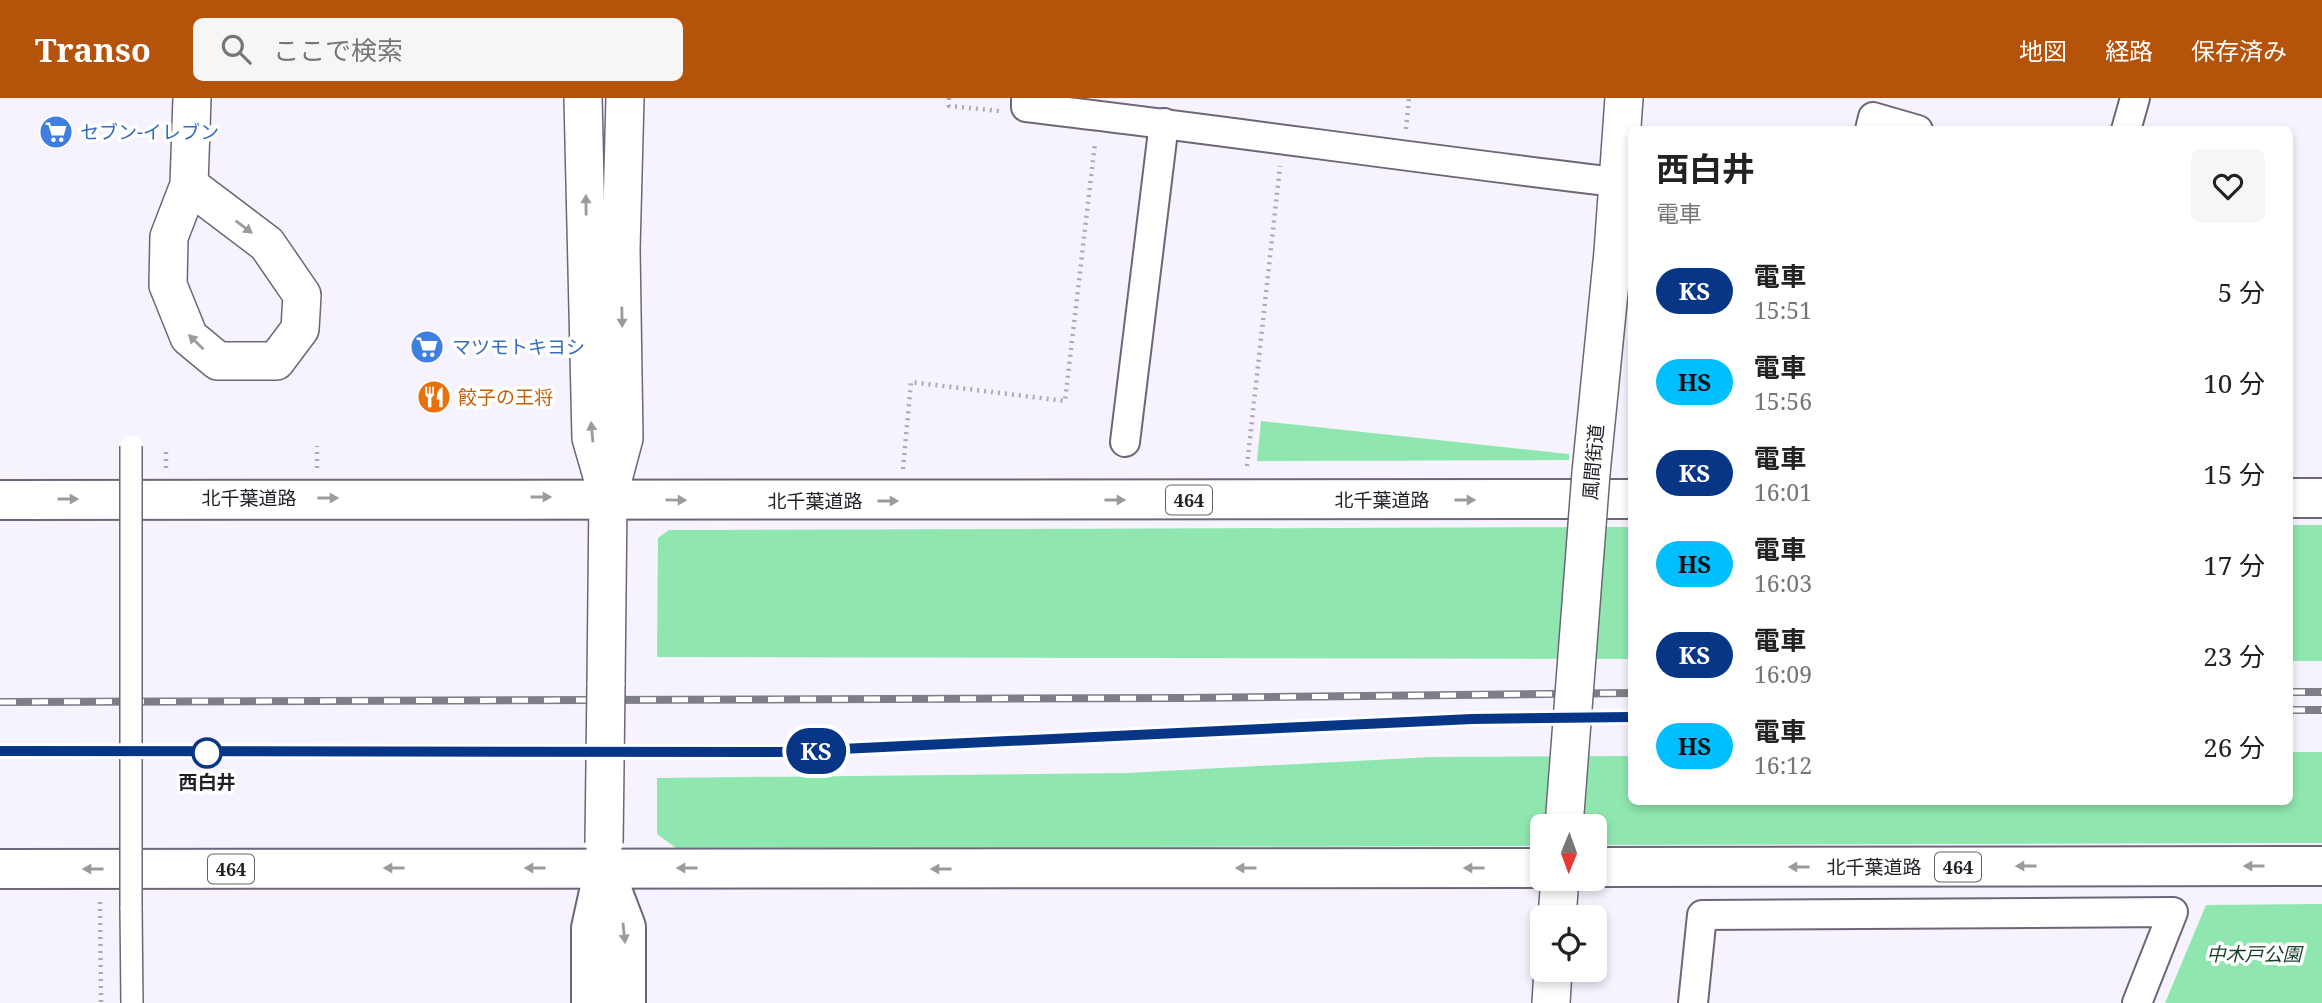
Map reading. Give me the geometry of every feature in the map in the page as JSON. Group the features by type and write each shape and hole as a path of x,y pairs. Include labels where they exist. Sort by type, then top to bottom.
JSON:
{"main road":[{"path":"2293,498 2322,498"},
{"name":"北千葉道路","path":"0,500 608,513 746,501 1628,499"},
{"path":"592,1003 591,928 604,856"},
{"path":"604,856 626,927 626,1003"},
{"name":"464","path":"0,869 604,856 1530,888"},
{"name":"北千葉道路","path":"1607,867 2322,866"}],"street":[{"path":"190,185 267,244 302,295 300,329 276,361 218,361 189,337 168,285 169,237 190,185 192,98"},
{"path":"583,98 591,438 608,513"},
{"path":"604,856 608,513 624,438 621,248 625,98"},
{"name":"風間街道","path":"1565,814 1591,473 1622,254 1616,182 1623,98"},
{"path":"2127,126 2135,98"},
{"path":"1026,102 1099,115 1283,140 1616,182"},
{"path":"1871,126 1874,117 1904,126"},
{"path":"1125,442 1164,123"},
{"path":"131,446 132,1003"},
{"path":"1693,1003 1702,915 2173,912 2137,1003"},
{"path":"1551,1003 1552,982"}],"path":[{"path":"949,98 949,106 1003,111 1026,102"},
{"path":"903,469 911,382 1065,401 1099,115"},
{"path":"1247,466 1283,140"},
{"path":"317,446 317,469"},
{"path":"166,447 166,469"},
{"path":"100,895 101,1003"}],"green space":[{"path":"1261,421 1569,454 1569,460 1257,461"},
{"path":"2293,525 2322,525 2322,661 2293,661"},
{"path":"1628,527 1628,659 657,657 658,538 669,530"},
{"path":"2293,752 2322,752 2322,843 1607,845 1607,814 1530,814 1530,846 676,848 657,834 657,778 1126,773 1432,757 1628,756 1628,805 2293,805"},
{"name":"中木戸公園","path":"2322,904 2322,1003 2165,1003 2206,905"}],"railway":[{"path":"2293,692 2322,692"},
{"path":"0,702 1188,698 1628,693"},
{"path":"2293,710 2322,710"},
{"path":"0,751 779,753 1472,719 1628,717"}],"train":[{"name":"KS","path":"0,751 779,752 1472,719 1628,717"}],"place":[{"name":"セブン-イレブン","path":"56,132"},
{"name":"マツモトキヨシ","path":"427,347"},
{"name":"餃子の王将","path":"434,397"},
{"name":"西白井","path":"207,753"}]}
